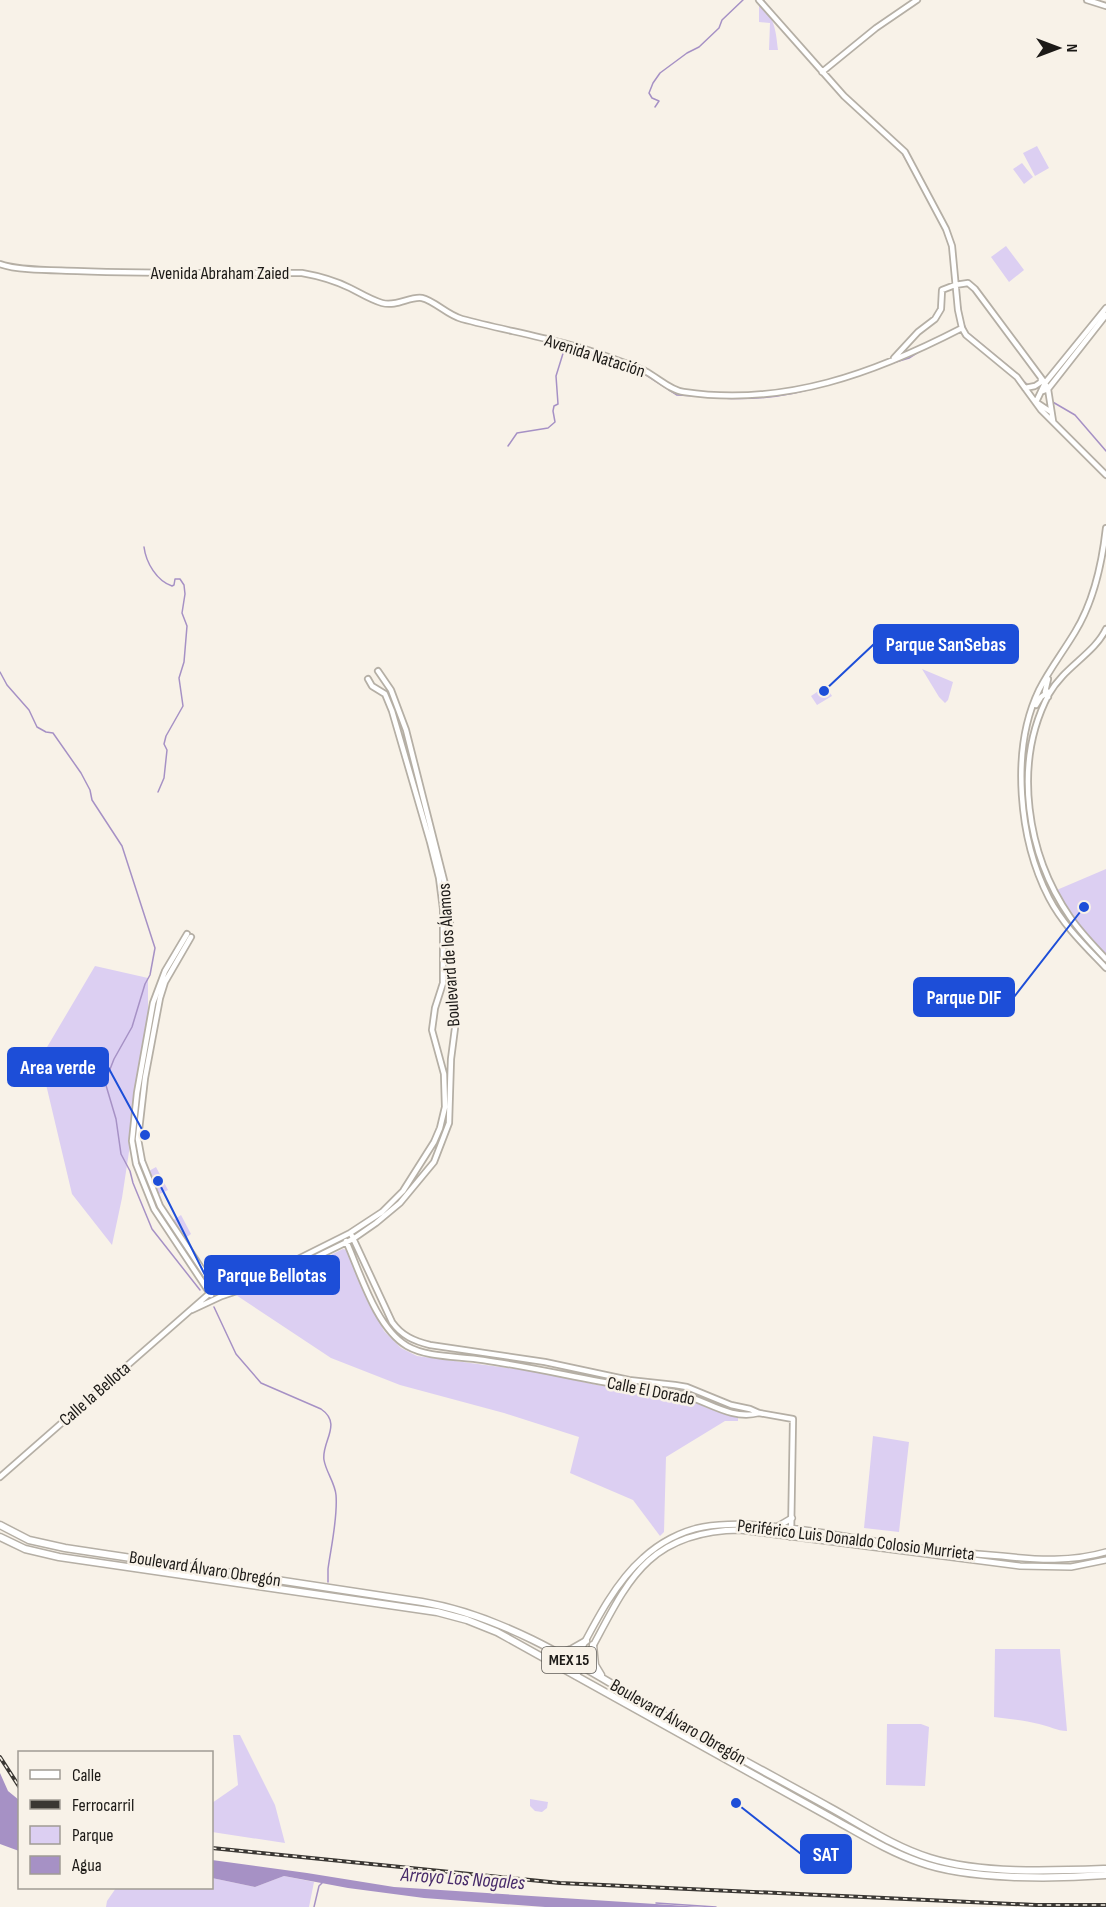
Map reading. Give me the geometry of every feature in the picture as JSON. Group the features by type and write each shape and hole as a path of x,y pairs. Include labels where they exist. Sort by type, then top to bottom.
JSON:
{"highway":[{"name":"Boulevard Álvaro Obregón","path":"0,1525 29,1540 57,1547 442,1605 490,1621 558,1654 898,1845 929,1858 964,1866 1044,1870 1106,1869"},
{"name":"Boulevard Álvaro Obregón","path":"0,1537 25,1549 59,1557 452,1616 496,1632 890,1850 937,1868 967,1873 1059,1877 1106,1875"},
{"path":"558,1654 586,1641"},
{"path":"593,1645 595,1665 606,1680"},
{"path":"746,1770 763,1775 771,1774 784,1791"}],"main road":[{"path":"775,1528 792,1518"},
{"name":"Periférico Luis Donaldo Colosio Murrieta","path":"572,1674 574,1663 611,1597 642,1558 683,1533 702,1527 740,1524 945,1551 1020,1558 1067,1559 1106,1552"},
{"name":"Periférico Luis Donaldo Colosio Murrieta","path":"572,1674 581,1667 624,1588 635,1574 657,1553 693,1535 722,1530 740,1530 1020,1566 1071,1567 1106,1560"}],"street":[{"path":"759,0 852,104 905,152 946,229 952,246 962,328 971,341 1008,369 1027,388 1041,410 1106,475"},
{"path":"822,72 876,27 917,0"},
{"path":"1087,0 1106,6"},
{"name":"Avenida Abraham Zaied","path":"0,264 9,267 148,273 302,273 325,278 382,303 395,304 417,298 425,299 433,304"},
{"path":"892,360 918,332 935,319 941,309 942,290 968,283 975,289 1045,383"},
{"name":"Avenida Natación","path":"433,304 460,319 508,329 607,356 644,370 681,392 743,396 784,393 820,385 912,353 962,328"},
{"path":"1053,421 1043,391 1045,383 1106,308"},
{"path":"1036,402 1106,315"},
{"path":"1027,388 1039,384 1041,378"},
{"path":"1027,388 1043,391"},
{"path":"1036,402 1051,412"},
{"path":"1106,528 1100,570 1086,612 1038,693 1024,745 1022,770 1023,814 1029,847 1049,898 1064,922 1106,968"},
{"path":"1100,570 1106,568"},
{"path":"1033,708 1048,694 1069,667 1092,648 1106,629"},
{"path":"1056,660 1046,684 1048,694 1030,753 1028,794 1034,839 1044,870 1059,900 1071,919 1106,959"},
{"name":"Boulevard de los Álamos","path":"214,1299 269,1280 353,1239 376,1223 400,1203 434,1162 449,1123 450,1070 455,1028 450,985 450,922 446,888 406,730 391,690 378,671"},
{"name":"Boulevard de los Álamos","path":"210,1293 258,1279 351,1233 393,1202 412,1179 434,1142 443,1118 445,1090 442,1064 432,1030 444,972 444,920 439,878 391,706 385,694 372,686 368,679"},
{"path":"189,935 165,970 158,987 132,1130 132,1141 136,1164 157,1215 214,1299"},
{"path":"142,1077 138,1139 139,1151 149,1182 164,1213 220,1297"},
{"name":"Calle El Dorado","path":"351,1233 392,1322 405,1336 415,1341 545,1362 628,1380 675,1384 723,1403 750,1408 759,1413"},
{"name":"Calle El Dorado","path":"344,1236 384,1323 398,1339 408,1346 432,1353 516,1365 628,1387 675,1392 702,1400 730,1413 750,1416 759,1413"},
{"name":"Calle la Bellota","path":"0,1477 210,1293"},
{"name":"Calle la Bellota","path":"191,1311 214,1299"},
{"path":"759,1413 793,1419 791,1537"}],"green space":[{"path":"759,5 772,19 778,50 769,50 770,23 759,22"},
{"path":"1037,146 1049,168 1035,176 1023,153"},
{"path":"1022,163 1033,177 1024,184 1013,169"},
{"path":"1006,246 1024,270 1009,282 991,257"},
{"path":"922,669 953,682 945,703 939,697"},
{"path":"826,686 832,696 817,705 811,696"},
{"path":"1106,869 1106,963 1070,922 1052,892"},
{"path":"95,966 148,978 148,1026 122,1198 112,1245 72,1194 40,1059"},
{"path":"156,1167 168,1190 157,1195 149,1171"},
{"path":"181,1215 191,1234 184,1239 172,1221"},
{"path":"343,1249 347,1250 384,1331 401,1348 417,1356 531,1371 597,1385 681,1397 738,1418 738,1421 725,1421 666,1457 664,1532 660,1536 633,1500 570,1473 579,1437 504,1413 400,1385 331,1358 236,1295 268,1285"},
{"path":"873,1436 909,1442 899,1532 864,1528"},
{"path":"995,1649 1060,1649 1067,1731 994,1717"},
{"path":"887,1724 921,1724 929,1727 925,1786 886,1785"},
{"path":"233,1735 240,1735 275,1805 285,1843 213,1832 213,1802 238,1785"},
{"path":"530,1799 548,1802 547,1808 542,1812 535,1811 530,1806"},
{"path":"284,1876 314,1882 309,1907 106,1907 107,1901 115,1889 213,1889 213,1878 255,1887"}],"water":[{"path":"0,1773 8,1791 18,1799 18,1851 0,1844"},
{"name":"Arroyo Los Nogales","path":"213,1860 394,1887 702,1907 545,1907 424,1898 348,1888 284,1876 255,1887 213,1878"}],"waterway":[{"path":"655,107 659,101 652,98 649,93 660,73 699,47 743,0"},
{"path":"763,0 805,49"},
{"path":"901,151 912,170"},
{"path":"951,237 954,243 956,264"},
{"path":"958,289 962,319 967,332 1008,366"},
{"path":"952,331 961,326"},
{"path":"547,342 593,354"},
{"path":"508,446 517,433 548,428 555,422 553,411 554,406 558,404 556,376 565,347"},
{"path":"886,365 909,358 920,351"},
{"path":"625,366 643,373 677,395 718,397"},
{"path":"1020,378 1028,385"},
{"path":"722,398 772,396 821,386"},
{"path":"1051,401 1075,415 1106,451"},
{"path":"144,547 150,565 157,576 172,586 175,579 180,579 184,585 182,613 187,626 184,662 179,678 183,706 166,736 164,778 158,792"},
{"path":"0,672 7,685 29,710 37,727 53,733 81,773 90,790 92,800 122,846 155,948 150,975 132,1027 114,1059 105,1082 116,1119 121,1154 130,1171 152,1229 200,1290"},
{"path":"214,1307 236,1354 261,1383 321,1409 330,1421 331,1427 324,1460 335,1491 336,1504 328,1582"},
{"path":"314,1907 319,1886 322,1883"},
{"name":"Arroyo Los Nogales","path":"656,1903 716,1907"}],"railway":[{"path":"0,1757 18,1785"},
{"path":"213,1848 560,1883 1036,1905 1106,1905"}],"place":[{"name":"Parque SanSebas","path":"824,691"},
{"name":"Parque DIF","path":"1084,907"},
{"name":"Area verde","path":"145,1135"},
{"name":"Parque Bellotas","path":"158,1181"},
{"name":"SAT","path":"736,1803"}]}
